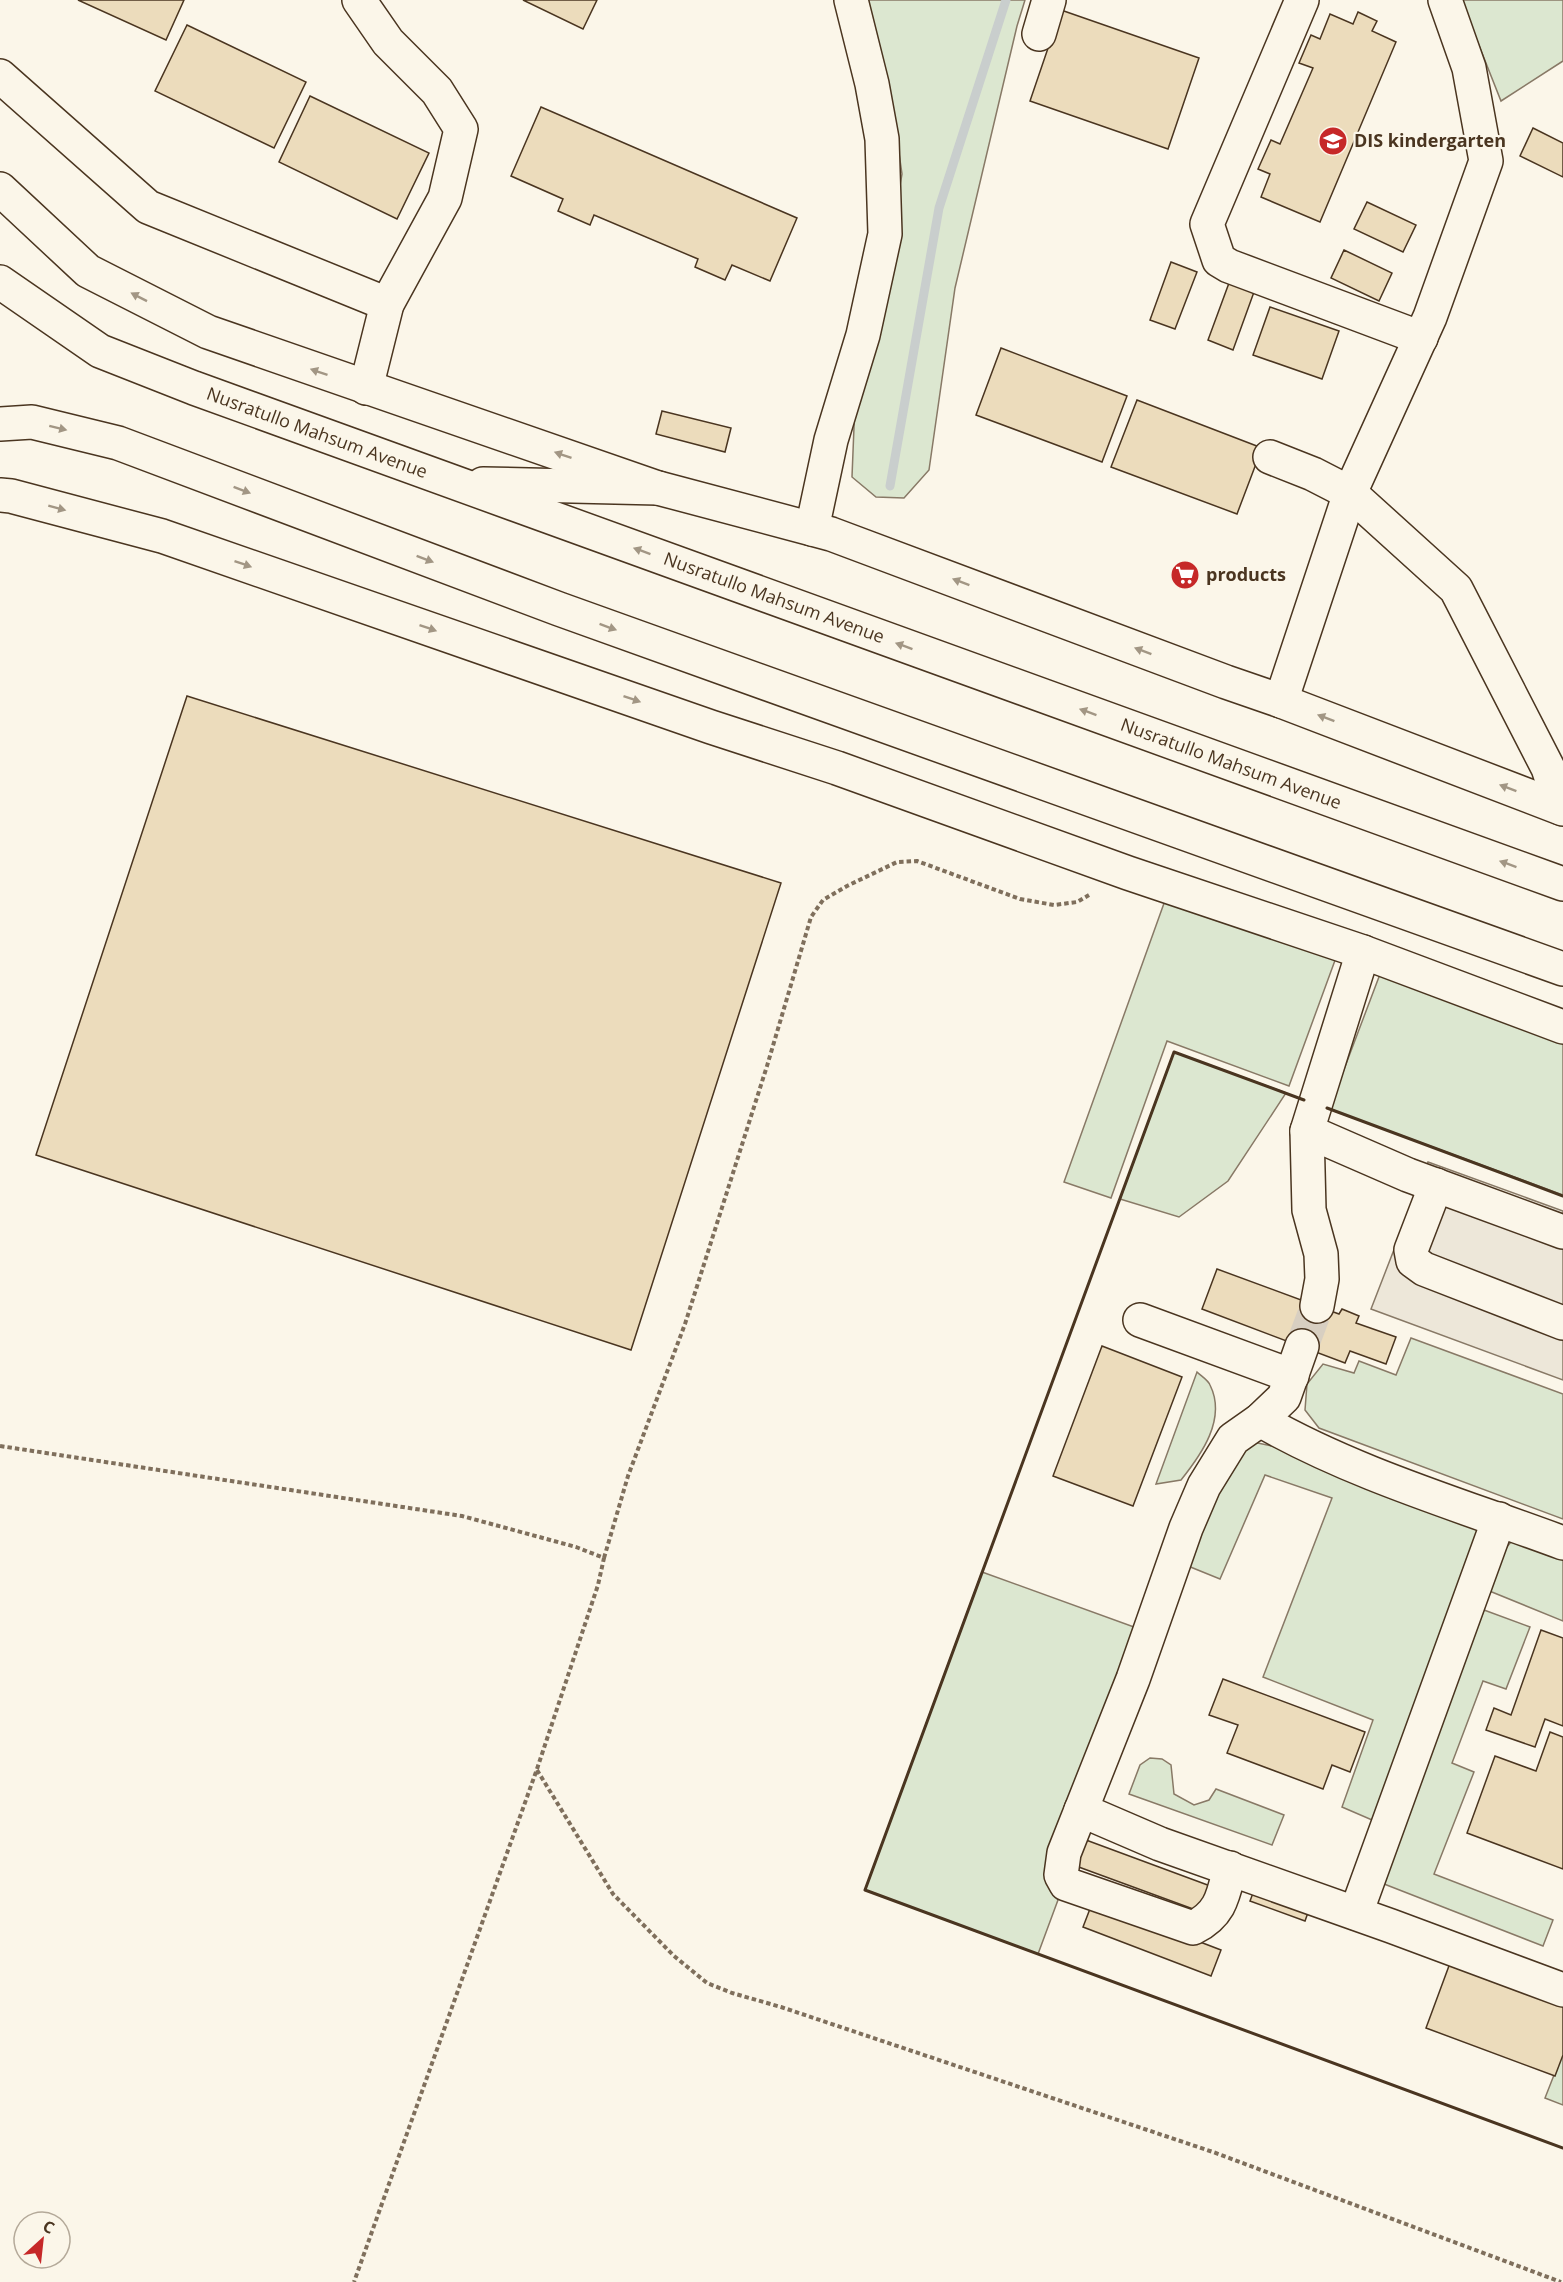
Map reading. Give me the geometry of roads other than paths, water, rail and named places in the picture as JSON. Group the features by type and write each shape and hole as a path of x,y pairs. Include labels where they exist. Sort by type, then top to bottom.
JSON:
{"main road":[{"path":"359,0 388,42 437,91 461,129 445,198 387,304 366,388"},
{"path":"812,529 831,440 863,334 885,234 882,139 872,84 851,0"},
{"path":"1039,34 1049,0"},
{"path":"1302,0 1207,224 1219,260 1229,266 1421,338"},
{"path":"1281,701 1350,493 1421,338 1486,161 1469,68 1445,0"},
{"path":"0,76 148,207 387,304"},
{"path":"0,189 88,271 208,333 658,488 831,534 1562,808"},
{"name":"Nusratullo Mahsum Avenue","path":"0,282 99,351 194,388 1563,884"},
{"path":"0,424 32,422 118,443 559,609 1563,969"},
{"path":"1270,457 1313,474 1350,493 1456,589 1548,768 1562,808"},
{"path":"455,483 658,488"},
{"path":"0,495 162,536 711,727 837,768 1128,873 1363,952 1563,1027"},
{"path":"1317,1306 1322,1279 1321,1254 1309,1210 1308,1131 1363,952"},
{"path":"1308,1131 1408,1175 1563,1232"},
{"path":"1436,1185 1412,1250 1413,1261 1424,1269 1563,1323"},
{"path":"1140,1320 1297,1361 1284,1397 1260,1420 1233,1439 1204,1486 1186,1528 1133,1679 1064,1853 1061,1875 1066,1884 1193,1928 1206,1922 1221,1905 1230,1868"},
{"path":"1260,1420 1301,1444 1563,1543"},
{"path":"1356,1913 1499,1519"},
{"path":"1081,1810 1160,1844 1356,1913 1563,1990"}],"waterway":[{"path":"890,486 939,208 1006,0"}],"tunnel":[{"path":"1302,1346 1317,1306"}],"place":[{"name":"DIS kindergarten","path":"1333,141"},
{"name":"products","path":"1185,575"}]}
